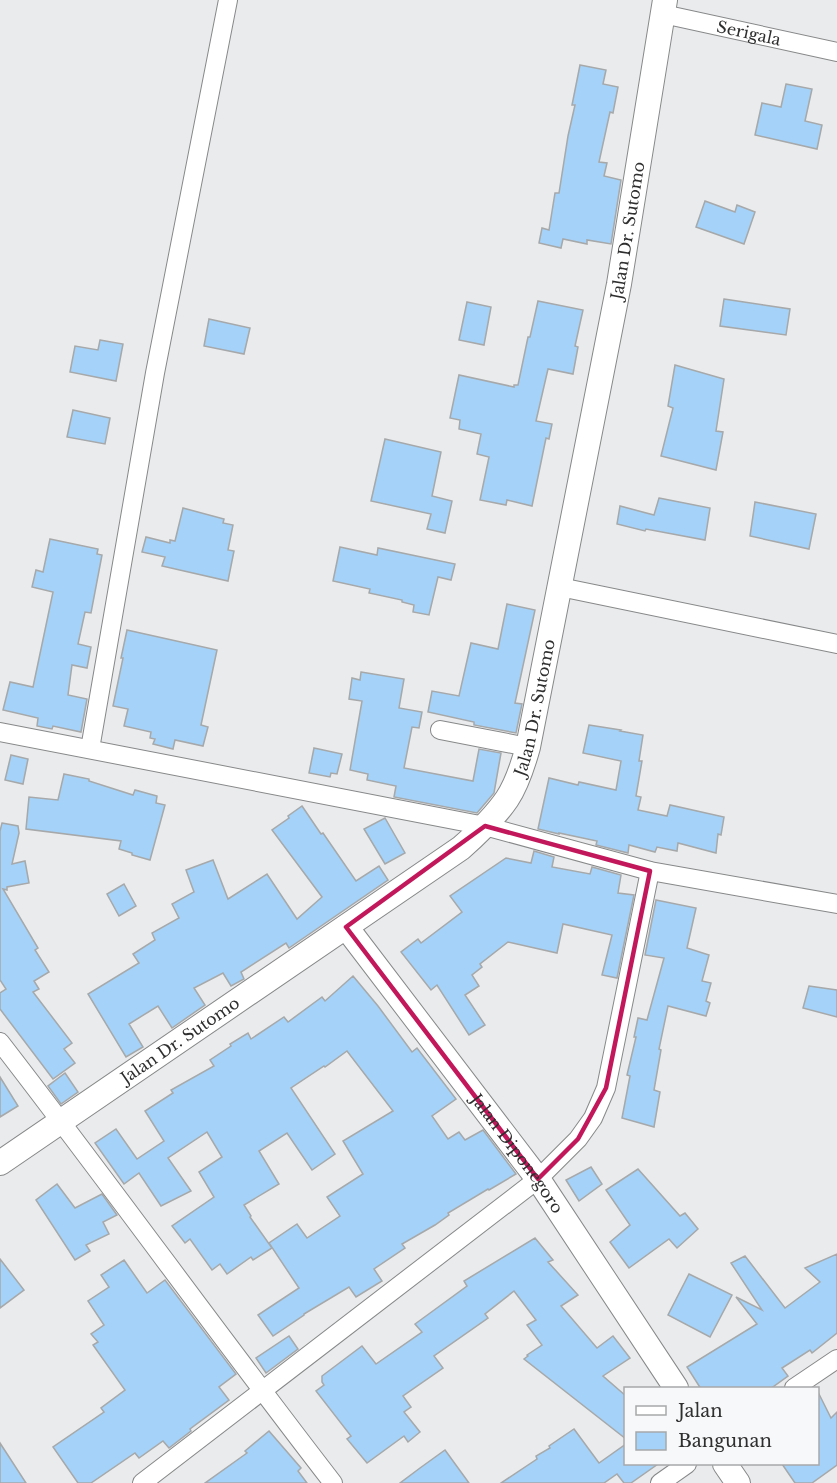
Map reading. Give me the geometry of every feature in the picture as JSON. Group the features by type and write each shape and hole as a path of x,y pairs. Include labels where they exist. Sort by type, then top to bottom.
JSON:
{"street":[{"path":"90,749 155,373 228,0"},
{"name":"Serigala","path":"664,7 837,52"},
{"name":"Jalan Dr. Sutomo","path":"0,1163 461,848 485,826 507,799 521,772 528,747 560,587 619,284 664,7"},
{"path":"560,587 837,644"},
{"path":"440,730 528,747"},
{"path":"0,732 485,826 650,871 837,904"},
{"path":"142,1483 538,1179 578,1139 592,1118 606,1088 650,871"},
{"name":"Jalan Diponegoro","path":"346,927 538,1179 675,1387"},
{"path":"0,1042 262,1392 333,1483"},
{"path":"797,1387 837,1359"},
{"path":"660,1483 686,1465"},
{"path":"726,1465 738,1483"}],"highlighted area":[{"path":"485,826 650,871 606,1088 578,1139 538,1179 346,927"}],"building":[{"path":"580,65 606,70 603,84 618,87 599,162 607,163 604,176 621,180 611,244 587,240 587,244 563,239 561,248 539,243 542,228 549,230 555,193 559,193"},
{"path":"786,84 812,89 805,121 822,125 817,149 755,135 762,103 781,107"},
{"path":"705,201 735,212 737,205 755,212 744,244 696,227"},
{"path":"724,299 790,309 786,335 720,326"},
{"path":"538,301 583,310 575,346 578,347 573,374 548,369 536,421 552,424 549,439 546,438 532,506 507,500 506,505 480,500 489,457 477,454 481,434 459,429 460,420 450,418 459,375 514,387 518,385"},
{"path":"467,302 491,307 484,345 459,340"},
{"path":"209,319 250,328 244,354 204,346"},
{"path":"100,340 123,344 116,381 70,372 75,346 98,350"},
{"path":"675,365 724,379 716,431 723,432 716,470 661,456 673,408 668,406"},
{"path":"73,410 110,418 105,444 67,437"},
{"path":"385,439 441,452 432,496 452,501 445,533 427,529 431,514 371,501"},
{"path":"659,498 710,508 705,540 646,529 645,531 617,524 620,506 654,515"},
{"path":"755,502 816,514 809,549 750,536"},
{"path":"183,508 224,519 223,523 233,525 228,550 234,551 228,581 162,566 165,557 142,552 146,537 170,543 170,540 175,541"},
{"path":"50,539 98,549 97,554 102,555 91,613 85,612 78,644 91,647 87,668 72,665 68,695 87,699 81,732 53,726 52,729 37,726 38,718 3,710 10,682 33,687 53,592 32,587 36,570 43,572"},
{"path":"340,547 377,555 378,548 455,564 451,580 438,577 429,615 413,612 414,605 402,602 402,600 369,593 370,589 333,581"},
{"path":"507,604 535,610 515,703 522,704 516,733 474,725 474,722 428,712 432,691 459,696 471,643 498,649"},
{"path":"127,630 217,650 201,725 208,727 203,746 175,740 173,749 153,744 155,739 150,738 151,732 124,726 128,709 113,706"},
{"path":"361,672 404,679 399,708 422,712 419,728 412,727 404,768 473,781 479,749 501,753 494,793 477,813 394,797 396,786 367,780 368,774 350,770 362,701 349,699 352,678 360,680"},
{"path":"589,725 643,735 639,761 642,761 636,796 641,797 638,810 667,816 670,805 724,817 721,835 718,834 716,853 678,843 677,851 657,847 655,852 629,845 628,853 596,845 597,841 538,829 549,778 616,790 621,761 583,753"},
{"path":"314,748 342,754 337,774 331,773 330,777 309,773"},
{"path":"11,755 28,759 23,784 5,780"},
{"path":"64,774 89,779 89,781 133,795 135,790 157,796 156,803 165,805 150,860 119,849 121,841 26,829 29,797 58,800"},
{"path":"302,806 356,881 379,866 388,880 289,948 286,943 241,972 244,979 231,986 223,973 194,988 205,1005 172,1028 158,1006 129,1024 143,1047 126,1057 88,994 139,963 133,954 155,940 152,933 179,918 172,904 194,892 186,870 213,860 228,899 267,874 297,919 322,897 272,830"},
{"path":"385,818 405,853 385,864 364,829"},
{"path":"2,823 18,826 19,833 12,864 25,861 29,883 7,887 7,890 3,889 38,948 35,950 49,972 34,981 39,989 33,992 72,1043 64,1049 75,1063 53,1079 0,1009 0,993 6,989 0,980 0,831"},
{"path":"534,851 554,857 552,867 590,874 592,867 621,875 618,893 634,895 617,978 602,975 612,935 563,924 557,953 508,942 480,964 482,967 472,975 479,986 465,995 485,1025 469,1035 437,985 431,990 401,952 418,939 421,943 462,912 450,896 506,858 531,863"},
{"path":"124,884 136,906 119,916 107,894"},
{"path":"656,900 696,908 687,948 709,955 702,981 711,983 706,1001 710,1003 706,1016 668,1006 659,1049 661,1050 654,1090 660,1092 654,1127 622,1118 630,1076 627,1075 638,1018 647,1020 664,958 645,955"},
{"path":"353,976 412,1052 417,1048 456,1099 432,1116 448,1139 459,1132 465,1140 483,1130 516,1174 448,1213 449,1215 435,1225 402,1244 405,1248 374,1269 382,1281 356,1297 349,1287 273,1336 258,1315 299,1288 269,1243 297,1224 307,1238 340,1216 327,1197 363,1174 343,1141 393,1111 347,1051 291,1088 335,1154 312,1170 287,1133 259,1151 279,1184 244,1205 272,1248 253,1260 251,1257 227,1274 220,1264 212,1270 190,1239 185,1243 172,1226 214,1197 199,1172 222,1157 207,1132 168,1158 191,1191 161,1206 139,1173 124,1184 95,1143 116,1129 137,1159 164,1141 145,1111 173,1093 171,1090 214,1066 210,1060 231,1046 230,1044 248,1033 251,1039 284,1017 288,1022 322,997 325,1001"},
{"path":"809,986 837,990 837,1017 803,1008"},
{"path":"65,1073 78,1092 61,1104 48,1086"},
{"path":"0,1077 18,1106 0,1117"},
{"path":"591,1167 602,1184 579,1201 566,1180"},
{"path":"638,1169 680,1216 685,1213 698,1229 677,1248 669,1239 629,1268 610,1242 630,1225 606,1190"},
{"path":"57,1184 75,1208 102,1194 117,1215 103,1222 109,1234 86,1245 90,1251 75,1260 36,1200"},
{"path":"535,1238 553,1260 548,1262 578,1295 561,1306 597,1348 613,1336 630,1358 603,1376 624,1394 624,1437 524,1359 542,1345 527,1325 536,1320 514,1291 485,1314 488,1318 434,1356 443,1368 403,1396 411,1407 404,1412 420,1432 408,1442 404,1436 367,1463 347,1439 351,1436 316,1391 324,1385 322,1376 362,1346 376,1364 422,1332 415,1324 467,1286 464,1281"},
{"path":"837,1254 837,1333 812,1353 810,1350 782,1368 788,1376 773,1387 700,1387 687,1367 757,1324 736,1297 762,1310 731,1263 745,1256 785,1308 820,1282 805,1268"},
{"path":"0,1259 24,1290 0,1308"},
{"path":"124,1260 147,1293 165,1280 236,1374 219,1387 229,1400 169,1448 163,1441 139,1458 135,1453 91,1483 78,1483 53,1447 104,1412 101,1408 125,1390 93,1345 98,1342 91,1334 104,1325 88,1301 109,1287 101,1275"},
{"path":"689,1274 732,1295 710,1337 668,1315"},
{"path":"289,1336 298,1349 266,1373 256,1358"},
{"path":"819,1394 831,1418 837,1412 837,1465 812,1483 795,1483 783,1465 819,1465"},
{"path":"574,1429 599,1463 624,1445 624,1465 657,1465 631,1483 624,1483 617,1474 604,1483 501,1483 537,1459 536,1456 550,1448 549,1446"},
{"path":"269,1431 301,1468 298,1471 307,1483 205,1483 247,1453 245,1451"},
{"path":"0,1443 26,1483 0,1483"},
{"path":"445,1450 469,1483 400,1483 420,1468"}]}
